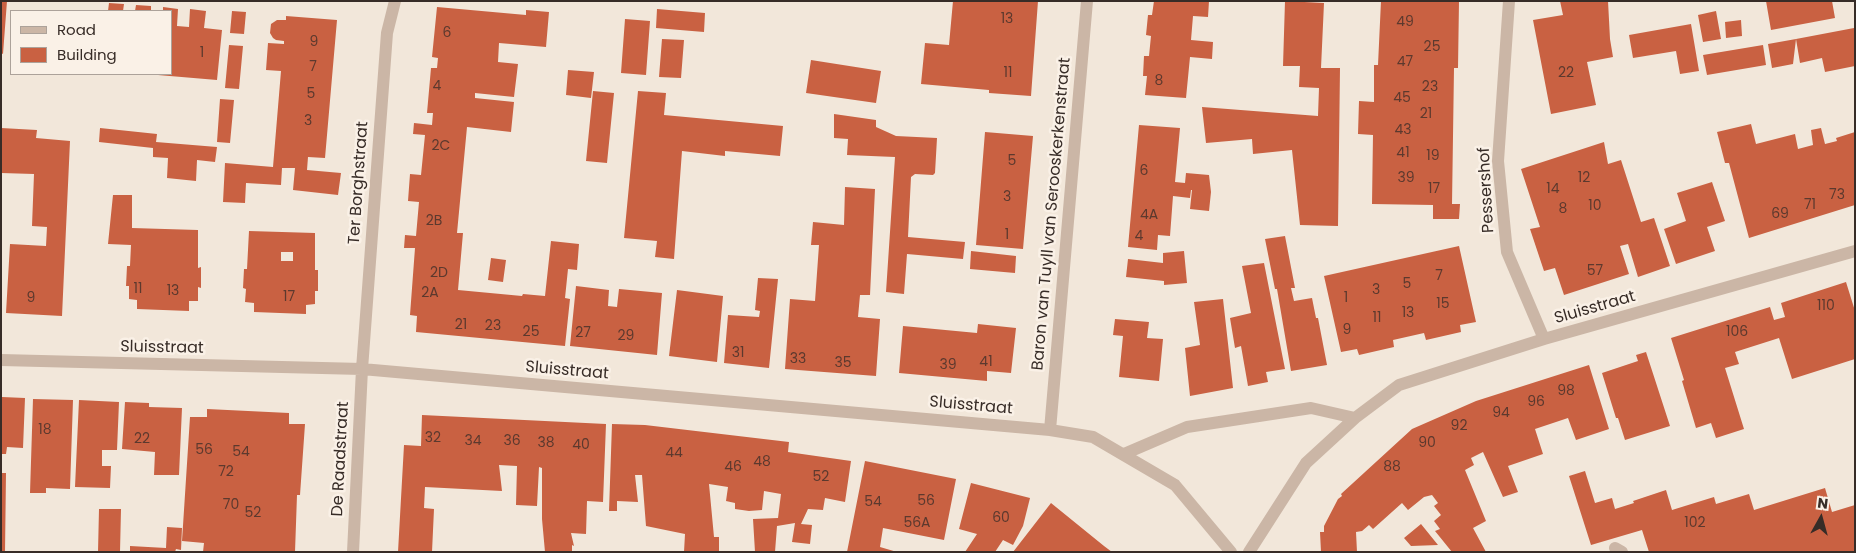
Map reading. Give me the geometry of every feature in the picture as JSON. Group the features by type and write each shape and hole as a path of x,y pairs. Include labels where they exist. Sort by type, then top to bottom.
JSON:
{"street":[{"name":"Ter Borghstraat","path":"362,369 387,33 395,1"},
{"name":"Baron van Tuyll van Serooskerkenstraat","path":"1050,430 1087,1"},
{"name":"Pessershof","path":"1510,1 1498,161 1507,252 1544,339"},
{"name":"Sluisstraat","path":"1249,552 1306,463 1355,418 1399,385 1544,339 1855,251"},
{"name":"Sluisstraat","path":"1,360 362,369 1050,430 1093,437 1175,485 1232,552"},
{"name":"De Raadstraat","path":"353,552 362,369"},
{"path":"1124,454 1187,427 1244,418 1310,408 1355,418"}],"building":[{"path":"1,1 7,1 3,54 1,53"},
{"path":"953,1 1038,1 1031,96 989,93 989,90 921,84 925,43 949,45"},
{"path":"1154,1 1209,1 1208,17 1193,16 1191,40 1213,42 1212,59 1190,57 1186,98 1145,95 1147,76 1143,76 1144,56 1149,56 1151,36 1146,35 1148,15 1152,15"},
{"path":"1285,1 1324,3 1321,68 1340,68 1338,226 1300,225 1292,150 1253,154 1252,139 1206,143 1202,107 1318,116 1319,88 1299,87 1300,66 1283,66"},
{"path":"1381,1 1459,1 1458,68 1454,68 1452,204 1460,204 1459,219 1433,219 1433,205 1372,204 1373,135 1358,134 1359,101 1374,102 1374,65 1378,65"},
{"path":"1560,1 1608,1 1613,57 1587,62 1596,105 1551,114 1533,20 1563,15"},
{"path":"1766,1 1832,1 1835,18 1771,30"},
{"path":"109,3 124,4 123,10 108,10"},
{"path":"136,5 151,6 151,10 135,10"},
{"path":"163,7 178,9 177,26 189,27 190,9 206,11 204,28 222,30 217,80 158,75 172,75 172,10 163,10"},
{"path":"437,7 526,15 526,10 549,12 546,47 499,43 498,62 518,64 514,97 475,93 475,98 514,102 511,132 467,127 457,233 463,233 458,290 522,296 523,294 545,296 551,241 579,244 577,270 568,269 565,298 570,299 565,346 416,332 417,316 410,315 415,248 404,248 405,235 416,236 419,202 408,201 410,174 421,175 425,135 413,134 414,123 432,125 433,113 427,113 431,68 437,68 438,58 432,57"},
{"path":"657,9 705,13 704,32 656,28"},
{"path":"232,11 246,12 244,34 230,33"},
{"path":"1716,11 1721,39 1703,42 1698,15"},
{"path":"286,16 337,20 325,158 308,157 307,170 341,173 338,195 293,190 295,168 282,168 281,185 246,183 245,203 223,202 225,163 273,167 281,71 266,70 268,43 284,44 284,41 276,40 270,33 271,24 277,20 286,20"},
{"path":"625,19 650,21 646,75 621,73"},
{"path":"1741,20 1742,36 1726,38 1725,22"},
{"path":"1691,24 1699,71 1680,74 1676,51 1633,58 1629,35"},
{"path":"1854,28 1855,66 1825,72 1822,58 1800,63 1796,39"},
{"path":"662,39 684,40 681,78 659,77"},
{"path":"1796,39 1793,64 1772,68 1768,44"},
{"path":"229,45 243,46 239,89 225,88"},
{"path":"1763,45 1766,65 1707,75 1703,55"},
{"path":"811,60 881,71 876,103 806,93"},
{"path":"568,70 594,72 591,98 566,95"},
{"path":"593,91 614,93 607,163 586,161"},
{"path":"638,91 666,93 664,115 783,126 780,156 725,151 725,156 682,151 674,259 655,257 657,241 624,238"},
{"path":"220,99 234,100 230,143 217,142"},
{"path":"834,114 876,120 876,127 896,136 937,138 935,173 933,175 915,174 911,177 908,237 965,242 963,259 907,254 904,294 886,292 895,157 847,155 848,139 834,138"},
{"path":"1751,124 1756,144 1795,134 1798,149 1813,145 1811,130 1821,128 1825,144 1837,141 1836,138 1855,132 1855,205 1749,238 1729,163 1725,163 1717,132"},
{"path":"1139,125 1180,128 1175,182 1185,183 1186,173 1209,175 1211,192 1209,211 1190,209 1192,190 1190,198 1173,196 1170,236 1158,235 1157,250 1128,247"},
{"path":"1,128 37,130 36,138 70,141 62,316 6,313 10,244 46,246 47,227 32,226 34,174 1,173"},
{"path":"100,128 157,134 156,142 217,147 215,162 197,160 196,181 167,178 168,158 153,157 153,148 99,142"},
{"path":"985,132 1033,136 1023,249 976,245"},
{"path":"1604,142 1608,164 1621,160 1641,222 1654,218 1670,266 1638,277 1628,244 1620,246 1629,274 1564,295 1555,268 1544,271 1530,229 1540,227 1521,169"},
{"path":"1712,182 1725,221 1707,227 1715,251 1676,264 1664,229 1686,221 1677,193"},
{"path":"845,187 875,189 870,295 860,295 858,317 880,319 876,376 785,369 790,299 815,301 819,245 811,245 813,222 844,225"},
{"path":"113,195 132,195 132,228 198,230 198,268 201,267 201,288 198,287 198,301 189,301 189,311 137,309 137,300 129,299 129,286 126,286 127,266 130,266 131,245 108,244"},
{"path":"249,231 315,233 315,270 318,270 318,291 315,291 315,304 306,305 306,314 254,312 254,303 245,302 246,289 243,288 244,269 247,269","holes":["281,252 293,252 293,261 281,261"]},
{"path":"1285,236 1295,288 1291,288 1294,301 1312,298 1327,365 1291,371 1277,289 1275,289 1265,239"},
{"path":"1459,246 1476,322 1460,325 1461,332 1426,340 1424,333 1393,340 1394,347 1359,355 1357,349 1341,352 1324,276"},
{"path":"971,251 1016,256 1015,273 970,269"},
{"path":"1184,251 1187,283 1164,285 1164,281 1126,277 1128,259 1163,263 1163,253"},
{"path":"491,258 506,260 503,282 488,280"},
{"path":"1264,263 1285,369 1266,372 1268,382 1248,386 1241,346 1235,348 1230,318 1251,313 1242,266"},
{"path":"758,278 778,279 769,368 724,363 728,315 759,317 760,311 755,310"},
{"path":"1846,282 1855,311 1855,359 1792,379 1779,338 1735,352 1739,364 1725,368 1744,429 1716,438 1711,423 1696,428 1671,338 1770,307 1774,320 1785,317 1781,303"},
{"path":"576,286 609,290 608,306 617,307 619,289 662,293 657,355 570,346"},
{"path":"677,290 723,296 717,362 669,356"},
{"path":"1223,299 1233,388 1190,396 1185,348 1200,345 1194,302"},
{"path":"1115,319 1149,322 1147,338 1163,339 1159,381 1119,377 1123,336 1113,335"},
{"path":"978,324 1016,328 1011,373 987,371 987,381 899,373 903,326 977,333"},
{"path":"1646,352 1670,426 1625,440 1602,373 1638,361 1636,355"},
{"path":"1589,365 1609,429 1576,440 1568,418 1535,429 1543,454 1508,466 1518,492 1503,497 1483,452 1471,458 1474,465 1465,470 1486,521 1473,528 1486,552 1452,552 1435,531 1440,529 1434,521 1441,515 1434,506 1438,503 1432,495 1424,497 1408,510 1402,503 1373,529 1369,525 1362,531 1356,532 1357,552 1321,552 1320,532 1324,532 1324,526 1338,499 1342,496 1341,494 1412,429 1476,401"},
{"path":"2,397 25,398 23,448 7,447 6,454 1,454"},
{"path":"33,399 73,400 70,489 46,488 46,493 30,493"},
{"path":"79,400 119,402 117,450 102,450 102,466 111,466 110,488 75,487"},
{"path":"125,402 149,403 149,407 182,408 179,475 154,475 155,452 122,449"},
{"path":"207,409 289,413 289,424 305,424 300,495 297,495 295,552 203,552 204,543 182,541 190,417 207,417"},
{"path":"422,415 606,424 603,502 587,501 586,534 571,533 574,546 572,545 572,552 545,552 542,519 542,468 539,467 537,506 516,505 517,466 499,465 502,491 425,487 424,508 434,509 432,552 398,552 404,445 421,446"},
{"path":"612,424 645,425 789,442 788,452 851,461 845,502 825,498 823,510 808,509 801,524 812,525 810,544 792,542 795,523 777,526 775,552 755,552 753,519 778,518 781,494 764,491 762,510 749,511 735,509 735,503 726,501 728,487 709,484 714,537 719,537 719,552 684,552 685,534 646,526 642,475 635,475 638,502 617,501 617,511 609,511"},
{"path":"865,461 956,479 944,540 883,528 880,547 897,552 847,552"},
{"path":"1585,471 1595,503 1612,498 1615,509 1666,490 1672,510 1714,497 1716,504 1749,494 1754,510 1825,488 1832,512 1855,505 1855,552 1649,552 1642,530 1591,545 1569,476"},
{"path":"1,473 6,473 5,552 1,552"},
{"path":"971,483 1030,498 1023,526 1013,545 1003,540 995,552 965,552 977,534 959,529"},
{"path":"1051,503 1104,546 1112,552 1013,552"},
{"path":"99,509 121,509 120,552 98,552"},
{"path":"1421,524 1438,545 1411,546 1404,538"},
{"path":"167,527 182,528 181,550 176,549 175,552 130,552 130,546 166,548"}]}
